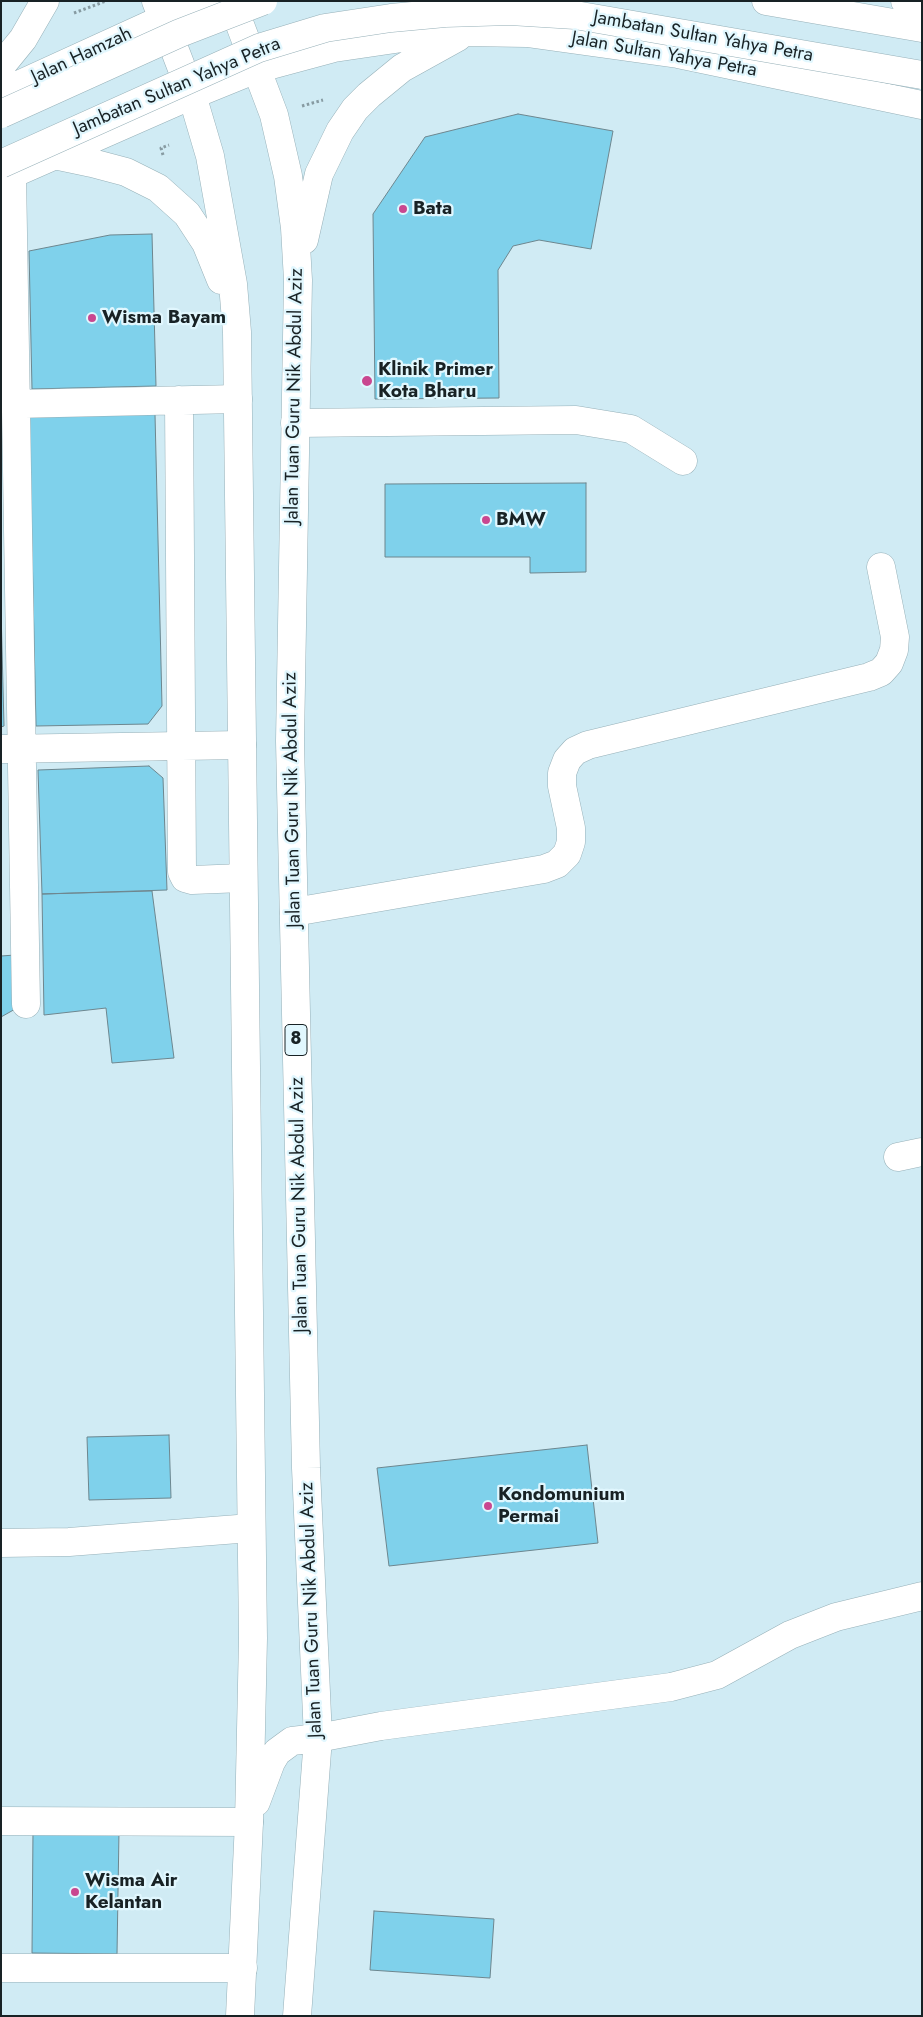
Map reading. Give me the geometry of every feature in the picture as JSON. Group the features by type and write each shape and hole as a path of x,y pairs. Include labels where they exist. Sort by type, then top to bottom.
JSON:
{"main road":[{"path":"1,66 23,39 45,1"},
{"name":"Jalan Hamzah","path":"1,93 159,10 210,1"},
{"name":"Jalan Tuan Guru Nik Abdul Aziz","path":"231,1 274,115 288,176 295,228 298,280 290,741 306,1468 318,1738 297,2016"},
{"path":"1,114 180,33 263,1"},
{"path":"766,1 922,28"},
{"path":"905,1 922,2"},
{"path":"159,10 192,94 208,149 233,284 238,332 253,1638 249,1822 240,2016"},
{"name":"Jambatan Sultan Yahya Petra","path":"5,172 259,48 325,28 391,18 445,13 510,11 575,16 922,74"},
{"path":"298,280 308,218 319,174 340,131 365,99 402,68 466,32"},
{"name":"Jalan Sultan Yahya Petra","path":"192,94 256,69 334,48 402,38 466,32 527,33 678,54 922,105"},
{"path":"26,1004 11,749 14,404 5,172 54,155 192,94"},
{"path":"54,155 126,172 158,188 187,214 206,243 221,280 238,332"},
{"path":"14,404 238,399"},
{"path":"179,400 182,872 185,878 192,880 243,878"},
{"path":"295,423 576,420 631,429 683,461"},
{"path":"294,912 544,869 557,864 567,854 571,842 571,828 562,786 562,773 566,760 575,751 588,745 869,677 881,672 890,662 894,650 895,637 881,567"},
{"path":"11,749 242,745"},
{"path":"1,1543 69,1542 252,1528"},
{"path":"249,1822 271,1762 277,1752 292,1741 380,1726 671,1687 717,1676 790,1635 836,1617 922,1596"},
{"path":"1,1821 249,1822"},
{"path":"1,1968 243,1968"}],"path":[{"path":"68,15 106,1"},
{"path":"297,108 330,98"}],"building":[{"path":"518,114 613,131 591,249 539,240 513,246 498,270 499,398 375,399 373,214 425,137"},
{"name":"Wisma Bayam","path":"152,234 156,386 32,389 29,251 110,235"},
{"path":"155,414 162,706 148,724 36,726 29,417"},
{"name":"BMW","path":"586,483 586,572 530,573 530,557 385,557 385,484"},
{"path":"1,609 4,726 1,727"},
{"path":"149,766 163,778 167,890 42,894 38,770"},
{"path":"152,891 174,1058 112,1063 106,1008 44,1015 42,894"},
{"path":"15,955 17,1008 1,1017 1,956"},
{"path":"169,1435 171,1498 89,1500 87,1437"},
{"name":"Kondomunium Permai","path":"587,1445 598,1543 389,1566 377,1468"},
{"name":"Wisma Air Kelantan","path":"33,1830 119,1831 117,1954 32,1953"},
{"path":"374,1911 494,1919 490,1978 370,1970"}],"place":[{"name":"Bata","path":"403,209"},
{"name":"Wisma Bayam","path":"92,318"},
{"name":"Klinik Primer Kota Bharu","path":"367,381"},
{"name":"BMW","path":"486,520"},
{"name":"Kondomunium Permai","path":"488,1506"},
{"name":"Wisma Air Kelantan","path":"75,1892"}]}
